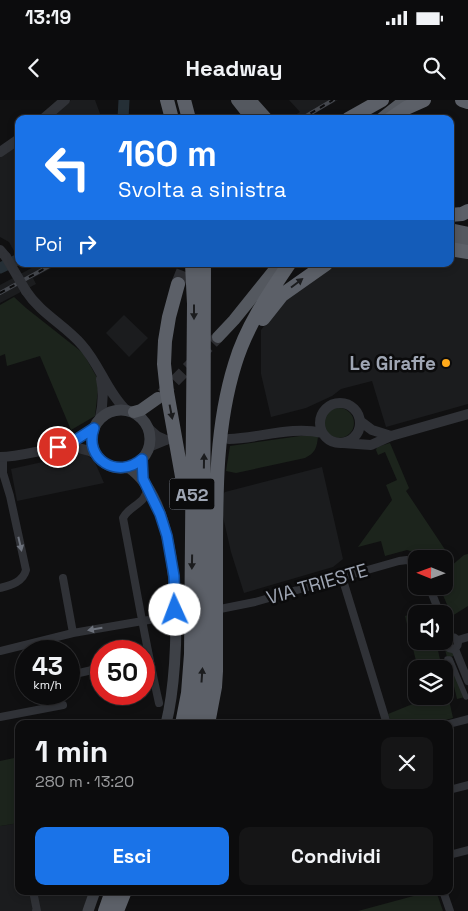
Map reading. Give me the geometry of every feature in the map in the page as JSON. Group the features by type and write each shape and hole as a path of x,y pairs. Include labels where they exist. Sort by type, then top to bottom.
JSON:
{"highway":[{"path":"167,100 171,115"},
{"path":"184,100 188,115"},
{"path":"229,100 238,115"},
{"path":"237,100 249,115"},
{"path":"250,100 263,115"},
{"path":"355,115 382,100"},
{"path":"386,115 405,100"},
{"path":"396,115 424,100"},
{"path":"462,100 468,102"},
{"path":"454,215 468,211"},
{"path":"454,230 468,233"},
{"path":"454,241 468,245"},
{"path":"454,250 468,252"},
{"name":"A52","path":"183,720 188,693 191,654 194,304 192,267"},
{"name":"A52","path":"197,720 201,696 204,654 204,267"},
{"path":"248,302 268,267"},
{"path":"218,337 277,267"},
{"path":"231,379 235,363 249,329 287,267"},
{"path":"231,379 250,340 274,304 298,282 321,267"},
{"path":"178,284 169,317 164,364 167,392 192,532"},
{"name":"A52","path":"209,720 216,671 217,472 220,436 231,379"},
{"path":"130,411 142,410 158,398"},
{"path":"105,911 111,895"},
{"path":"117,911 123,895"}],"main road":[{"path":"111,411 130,411 141,418 149,429 149,448 142,459 128,467 117,468 101,460 96,454 92,443 97,423 111,411"},
{"path":"142,459 145,482 160,514 167,536 174,576 175,669 167,720"},
{"path":"128,467 145,482"},
{"path":"88,911 94,895"}],"street":[{"path":"47,115 64,100"},
{"path":"0,152 15,142"},
{"path":"3,254 26,291 44,312 69,331 79,342 118,401 130,411"},
{"path":"0,588 19,580 26,571 1,457 58,447 74,441 97,423 103,406 103,392 99,371"},
{"path":"391,436 372,430 360,421 356,411 351,406 343,403 329,407 321,419 322,432 333,442 368,446 391,436 468,414"},
{"path":"298,430 321,419"},
{"path":"343,443 351,441 357,434 360,421"},
{"path":"229,439 298,430 322,432"},
{"path":"58,447 76,447 96,454"},
{"path":"144,640 143,620 123,518 144,499 146,493 145,482"},
{"name":"VIA TRIESTE","path":"220,609 247,604 399,561 408,560"},
{"path":"342,577 387,720"},
{"path":"63,578 73,633"},
{"path":"0,652 73,633 166,617"},
{"path":"454,639 468,637"},
{"path":"454,639 458,644 455,648 468,681"},
{"path":"447,660 450,660"},
{"path":"453,666 466,697"},
{"path":"155,690 159,703"},
{"path":"0,717 63,706"},
{"path":"453,723 468,719"},
{"path":"453,789 468,784"},
{"path":"453,854 468,850"},
{"path":"34,895 36,911"},
{"path":"444,895 450,911"}],"shaded area":[{"path":"71,100 95,100 101,115 52,115"},
{"path":"289,100 338,100 312,115 295,115 300,112"},
{"path":"15,144 14,251 9,242 0,237 0,154"},
{"path":"454,255 468,257 468,404 386,427 372,381 341,389 332,396 306,408 271,417 261,374 261,330 285,299 321,272 335,267 454,267"},
{"path":"33,267 53,267 33,278 36,284 0,303 0,285"},
{"path":"14,297 83,353 99,381 95,416 71,430 40,356 7,366 5,354 0,356 0,305"},
{"path":"124,315 148,338 129,357 106,333"},
{"path":"339,408 350,412 354,423 350,434 339,438 328,434 324,423 328,412"},
{"path":"307,435 318,436 315,450 305,458 236,473 226,471 230,446"},
{"path":"390,443 409,488 406,491 445,550 407,550 385,556 381,541 358,547 392,500 386,485 397,480 385,452 378,455 377,447"},
{"path":"83,453 94,460 104,483 17,501 11,469"},
{"path":"322,467 343,559 333,567 244,593 231,552 219,499 225,492"},
{"path":"468,554 468,606 453,615 453,605 447,605 443,595 453,595 453,564"},
{"path":"408,615 408,628 405,616"},
{"path":"413,650 438,650 440,660 416,660"},
{"path":"445,650 452,650 455,655 448,660"},
{"path":"453,668 465,697 457,699 453,682"},
{"path":"410,705 450,705 453,718 445,720 390,720 388,714"},
{"path":"15,758 15,824 0,826 0,761"},
{"path":"15,824 15,895 89,895 83,911 0,911 0,826"},
{"path":"417,895 437,895 443,911 358,911"}],"waterway":[{"path":"123,115 124,100"},
{"path":"0,268 15,261"}],"tunnel":[{"path":"178,284 185,267"},
{"path":"162,394 218,337"}],"railway":[{"path":"308,115 333,100"},
{"path":"0,293 48,267"}],"place":[{"name":"Le Giraffe","path":"446,363"}],"route":[{"path":"58,447 74,441 94,428 92,443 96,454 105,463 113,467 122,468 134,465 142,459 143,479 160,514 167,536 174,576 175,610"}]}
